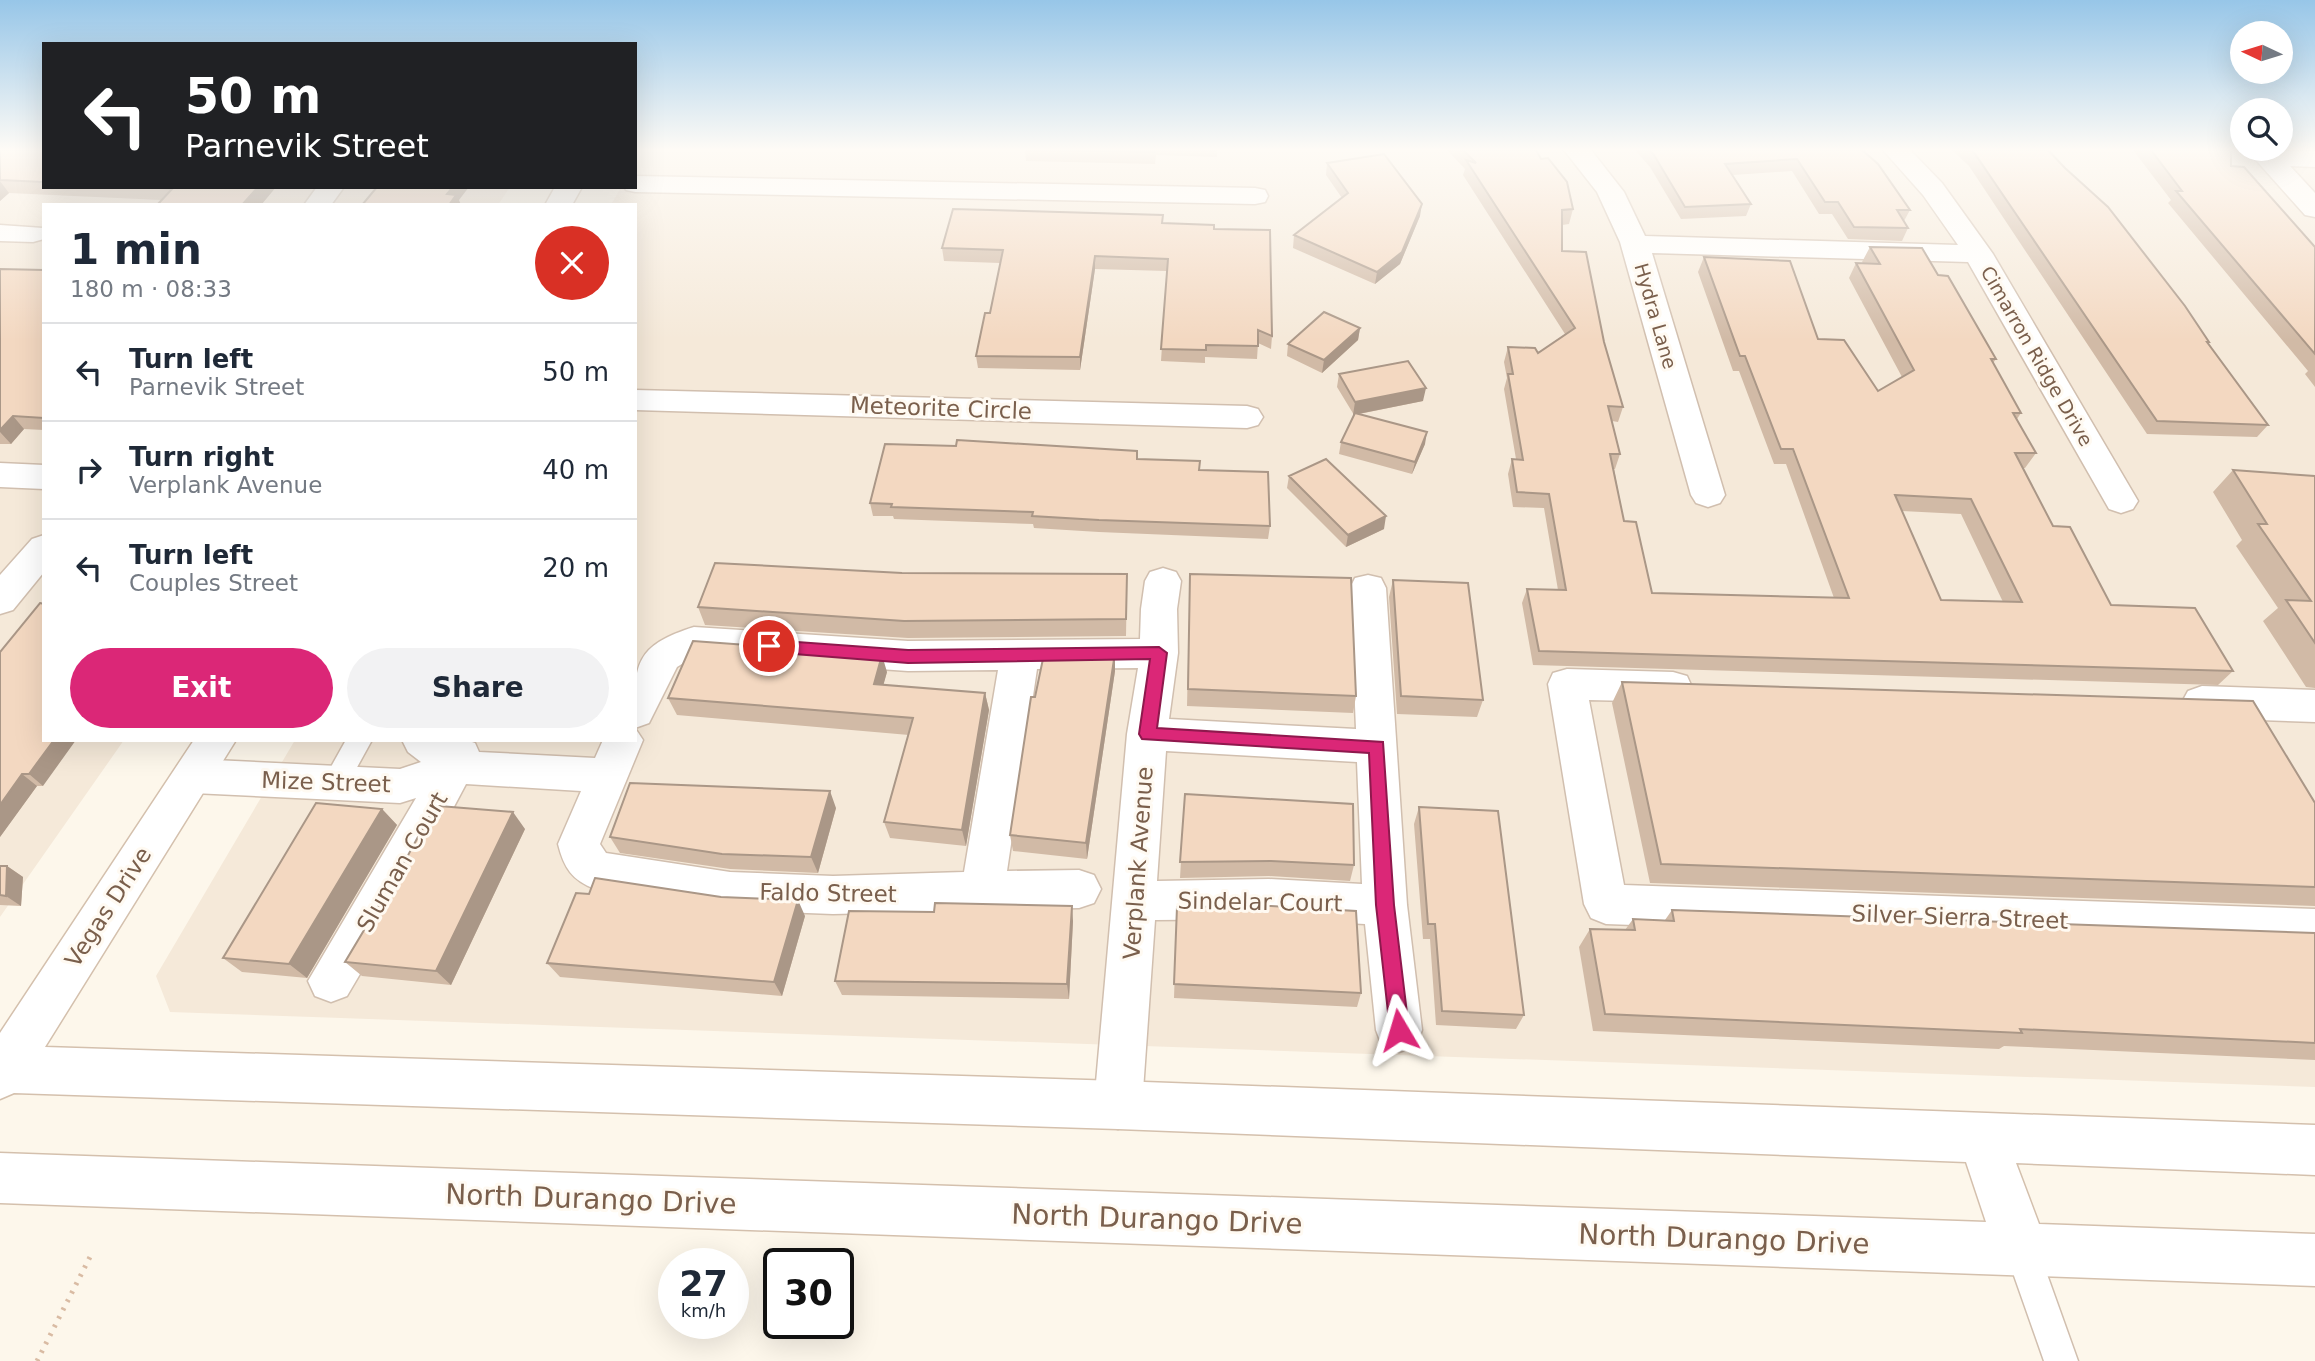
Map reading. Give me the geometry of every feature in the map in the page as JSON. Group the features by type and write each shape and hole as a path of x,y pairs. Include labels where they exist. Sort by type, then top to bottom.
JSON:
{"street":[{"name":"Hydra Lane","path":"1620,214 1636,244 1709,495"},
{"name":"Cimarron Ridge Drive","path":"1952,214 1979,254 2121,501"},
{"path":"0,233 33,234"},
{"path":"1636,244 1979,254"},
{"name":"Meteorite Circle","path":"637,400 1247,417"},
{"path":"0,475 42,477"},
{"path":"0,600 42,550"},
{"name":"Verplank Avenue","path":"1118,1105 1147,734 1159,653 1159,609 1163,581"},
{"path":"1368,588 1385,905 1399,1030"},
{"path":"637,708 663,657 694,641 908,656 1159,653"},
{"path":"982,892 1020,653"},
{"name":"Silver Sierra Street","path":"1705,688 1567,684 1605,904 2315,929"},
{"path":"2163,701 2315,706"},
{"path":"1147,734 1377,747"},
{"name":"Vegas Drive","path":"2,1072 215,742"},
{"path":"428,742 462,753"},
{"name":"Mize Street","path":"193,776 400,786 462,753 616,758"},
{"name":"Sluman Court","path":"331,981 398,872 462,753"},
{"name":"Faldo Street","path":"616,758 579,844 583,859 595,870 730,891 833,895 1079,889"},
{"name":"Sindelar Court","path":"1135,901 1269,899 1385,905"},
{"path":"2,1072 1118,1105 2315,1150"},
{"path":"1982,1137 2022,1250"},
{"name":"North Durango Drive","path":"0,1178 2315,1260"}],"lane":[{"path":"335,783 358,742"},
{"path":"2022,1250 2061,1361"}],"path":[{"path":"37,1361 90,1257"}],"shaded area":[{"path":"0,214 42,214 42,742 123,742 0,917"},
{"path":"637,214 2315,214 2315,1087 170,1012 156,976 294,742 637,742"}],"building":[{"path":"952,214 1163,215 1162,223 1214,225 1214,229 1270,230 1272,336 1258,330 1258,346 1206,345 1206,350 1161,349 1168,259 1095,256 1080,357 976,356 985,313 990,313 1003,250 942,248"},
{"path":"1322,214 1418,214 1402,252 1377,272 1294,235"},
{"path":"1501,214 1562,214 1562,251 1586,252 1604,342 1623,407 1608,406 1620,454 1610,454 1624,521 1636,522 1652,593 1849,598 1793,449 1781,449 1745,356 1740,356 1704,257 1790,261 1818,339 1844,340 1878,391 1914,370 1856,263 1880,264 1870,247 1922,248 1938,275 1948,276 1996,359 1991,359 2021,413 2013,413 2036,453 2015,453 2053,526 2070,527 2111,605 2195,608 2233,671 1539,651 1527,589 1566,590 1549,494 1517,492 1512,459 1523,460 1508,374 1513,374 1508,347 1535,348 1538,353 1575,328","holes":["1895,495 1971,499 2022,602 1941,600"]},
{"path":"1845,214 1899,214 1908,228 1854,227"},
{"path":"2016,214 2113,214 2185,306 2207,342 2268,425 2157,421"},
{"path":"2195,214 2285,214 2315,247 2315,354"},
{"path":"0,269 42,270 42,418 13,416 0,430"},
{"path":"1324,312 1360,328 1324,360 1288,344"},
{"path":"1408,361 1426,388 1355,402 1339,374"},
{"path":"1355,413 1427,432 1415,462 1341,442"},
{"path":"957,440 1137,451 1137,459 1200,461 1199,470 1268,472 1270,526 1099,520 1032,516 1033,512 891,507 892,504 870,503 885,444 956,446"},
{"path":"1326,459 1386,516 1348,535 1289,476"},
{"path":"2233,470 2315,476 2315,643 2286,600 2311,601 2258,524 2267,524"},
{"path":"715,563 902,573 1127,574 1126,619 904,621 698,607"},
{"path":"1190,574 1351,578 1356,696 1188,689"},
{"path":"1393,580 1468,583 1483,700 1401,696"},
{"path":"42,604 42,742 53,742 29,774 22,774 0,805 0,652"},
{"path":"693,641 882,655 874,684 985,693 962,830 884,822 913,718 668,698"},
{"path":"1115,653 1086,843 1010,835 1031,697 1035,697 1044,654"},
{"path":"1622,682 2253,701 2315,803 2315,887 1661,864"},
{"path":"630,783 830,791 811,857 722,854 610,837"},
{"path":"1185,794 1353,804 1354,865 1271,861 1180,862"},
{"path":"316,803 382,809 289,964 223,958"},
{"path":"439,806 513,812 436,971 345,962 431,813 435,813"},
{"path":"1419,807 1498,811 1524,1015 1442,1011 1435,924 1428,924"},
{"path":"0,866 7,866 6,896 0,895"},
{"path":"595,878 721,897 798,900 774,982 547,963 576,893 589,894"},
{"path":"935,903 1072,906 1067,984 835,981 849,911 934,912"},
{"path":"1271,906 1356,911 1361,993 1174,984 1177,907"},
{"path":"1672,910 2315,933 2315,1043 1605,1014 1590,929 1635,930 1633,919 1674,921"}],"route":[{"path":"769,646 908,656 1159,653 1147,734 1377,747 1385,905 1399,1030"}]}
